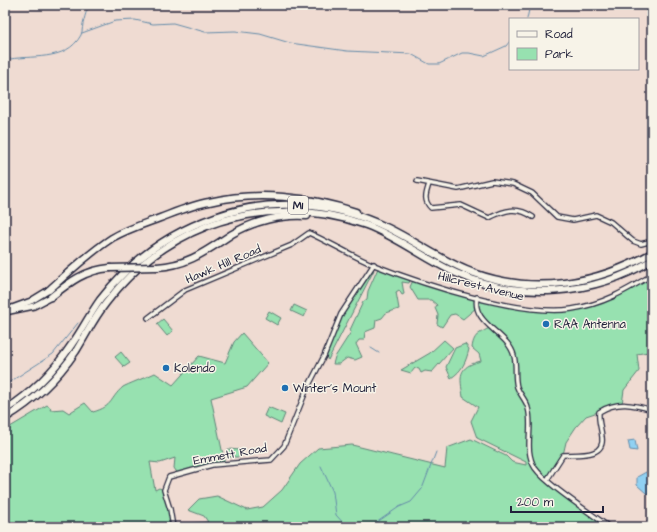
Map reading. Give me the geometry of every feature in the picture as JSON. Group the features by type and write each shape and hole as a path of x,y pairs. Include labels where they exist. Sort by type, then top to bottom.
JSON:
{"highway":[{"path":"49,290 84,259 104,244 126,231 200,204 232,198 290,197 344,208 372,218 398,230 445,260"},
{"name":"M1","path":"5,410 30,392 54,369 99,301 132,264 172,236 217,216 238,211 277,206 308,206 324,208 356,216 387,227 445,260 491,278 541,285 574,282 601,276 652,253"},
{"name":"M1","path":"5,418 32,400 56,378 72,356 104,305 125,280 150,258 177,240 207,226 254,214 304,212 352,221 387,234 456,274 487,284 520,290 553,291 586,287 627,273 652,260"},
{"name":"M1","path":"51,297 78,277 95,270 110,268 157,267 185,262 207,252 233,234 248,226 280,217 304,216 352,221"}],"main road":[{"path":"5,311 31,302 49,290"},
{"path":"5,311 34,306 51,297"}],"street":[{"path":"417,181 458,189 492,181 512,184 532,193 557,217 573,220 596,215 611,222 633,241 641,244 652,241"},
{"path":"429,184 424,197 426,203 432,208 461,205 489,218 509,209 521,211 534,217"},
{"name":"Hillcrest Avenue","path":"309,233 374,264 477,297 537,309 568,310 612,299 652,275"},
{"name":"Hawk Hill Road","path":"148,318 185,290 292,245 309,233"},
{"name":"Emmett Road","path":"173,527 170,508 164,490 169,477 212,465 271,460 284,446 306,391 324,356 341,314 374,264"},
{"path":"477,297 475,305 479,314 513,352 516,364 517,386 528,407 530,418 528,444 531,459 539,473 609,527"},
{"path":"547,480 563,455 591,454 599,450 602,445 602,436 598,420 599,412 609,406 622,404 652,410"}],"green space":[{"path":"379,266 410,280 409,283 402,282 404,294 402,295 399,290 396,292 399,309 386,313 382,318 376,320 375,328 365,332 364,340 359,340 356,344 362,357 355,360 347,358 339,364 333,364 335,357 351,332 350,330 363,302 367,299 368,291"},
{"path":"371,268 374,270 328,360 325,355 341,314"},
{"path":"652,275 652,346 648,352 637,354 639,371 624,390 622,404 586,416 576,427 566,442 563,455 547,480 608,527 181,527 188,524 208,522 204,516 188,510 199,499 217,496 247,510 263,507 282,490 300,464 318,448 352,445 445,468 447,448 471,439 506,456 512,462 526,465 526,462 477,438 471,421 478,407 463,397 461,378 464,369 473,363 481,361 479,354 472,348 474,339 476,336 492,326 476,308 463,319 455,314 450,315 442,327 437,324 438,315 435,308 437,305 431,300 418,300 410,287 414,278 487,300 513,305 565,309 590,305 613,298"},
{"path":"294,305 307,311 304,317 291,311"},
{"path":"269,311 281,318 277,325 265,318"},
{"path":"163,319 173,331 167,336 157,324"},
{"path":"242,333 268,363 247,387 211,398 225,464 178,474 174,468 175,458 160,463 150,462 155,490 159,488 164,490 173,527 5,527 5,430 47,405 51,408 50,410 63,409 69,413 85,403 93,412 100,410 108,405 123,387 155,373 173,385 199,356 225,363 234,342"},
{"path":"444,340 453,348 432,372 425,371 421,373 419,369 415,368 411,373 401,370 430,353"},
{"path":"465,344 469,349 465,362 461,369 451,378 446,367 455,348"},
{"path":"121,352 130,363 124,367 115,357"},
{"path":"268,407 285,414 281,424 264,416"},
{"path":"227,449 241,450 241,457 227,457"}],"water":[{"path":"635,440 637,451 630,450 628,441"},
{"path":"646,472 652,478 652,488 647,494 637,485 637,477"}],"waterway":[{"path":"5,60 47,56 66,50 74,44 81,35 85,14 89,5"},
{"path":"527,18 530,5"},
{"path":"82,33 115,21 135,20 153,24 173,23 205,32 235,31 260,34 290,43 347,51 411,54 429,64 439,64 462,53 484,56 506,46 509,42"},
{"path":"5,385 53,354 78,323"},
{"path":"371,348 379,353"},
{"path":"370,527 399,507 411,502 422,489 436,452"},
{"path":"321,466 333,492 336,515 347,527"}],"place":[{"name":"RAA Antenna","path":"546,324"},
{"name":"Kolendo","path":"166,368"},
{"name":"Winter's Mount","path":"285,388"}]}
